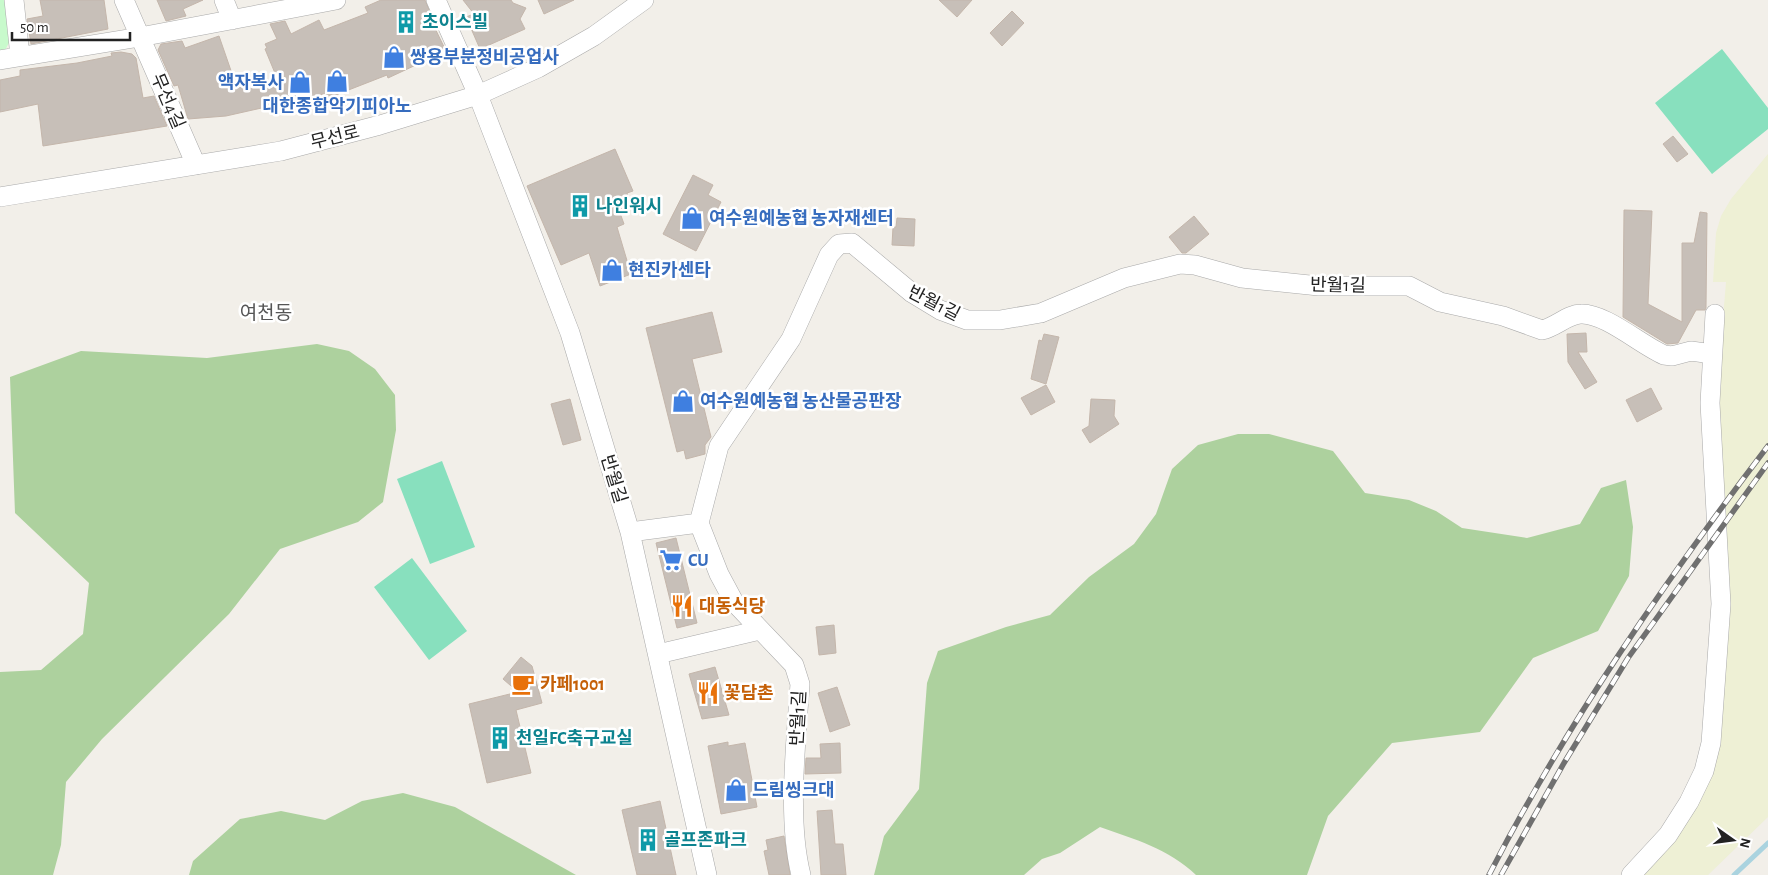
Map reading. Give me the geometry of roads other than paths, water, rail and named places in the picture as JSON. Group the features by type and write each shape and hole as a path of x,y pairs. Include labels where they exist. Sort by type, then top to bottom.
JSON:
{"street":[{"path":"14,0 20,56"},
{"name":"무선4길","path":"124,0 196,165"},
{"path":"224,0 232,20"},
{"name":"반월길","path":"436,0 478,95 570,334 630,532 707,875"},
{"name":"무선로","path":"0,197 282,151 380,125 478,95 538,68 594,36 644,0"},
{"path":"0,60 140,37 331,1"},
{"name":"반월1길","path":"801,875 797,854 794,778 799,674 794,665 739,609 731,596 699,523 719,446 791,339 830,252 838,244 846,242 857,246 912,293 946,313 967,320 1000,320 1041,313 1124,278 1180,264 1195,265 1236,277 1320,286 1409,286 1440,302 1503,316 1542,330 1575,315 1586,314 1604,321 1664,355 1672,356 1691,351 1712,354"},
{"path":"1631,875 1668,835 1689,802 1704,771 1711,743 1721,604 1710,404 1715,314"},
{"path":"630,532 699,523"},
{"path":"658,654 760,630"}],"waterway":[{"path":"1734,875 1768,843"}],"railway":[{"path":"1489,875 1551,763 1619,654 1692,549 1768,446"},
{"path":"1501,875 1564,763 1628,658 1768,463"}],"place":[{"name":"초이스빌","path":"406,22"},
{"name":"쌍용부분정비공업사","path":"394,57"},
{"name":"대한종합악기피아노","path":"337,81"},
{"name":"액자복사","path":"300,82"},
{"name":"나인워시","path":"580,206"},
{"name":"여수원예농협 농자재센터","path":"692,218"},
{"name":"현진카센타","path":"612,270"},
{"name":"여수원예농협 농산물공판장","path":"683,401"},
{"name":"CU","path":"671,560"},
{"name":"대동식당","path":"682,606"},
{"name":"카페1001","path":"523,684"},
{"name":"꽃담촌","path":"708,693"},
{"name":"천일FC축구교실","path":"500,738"},
{"name":"드림씽크대","path":"736,790"},
{"name":"골프존파크","path":"648,840"}],"district":[{"name":"여천동","path":"266,312"}]}
